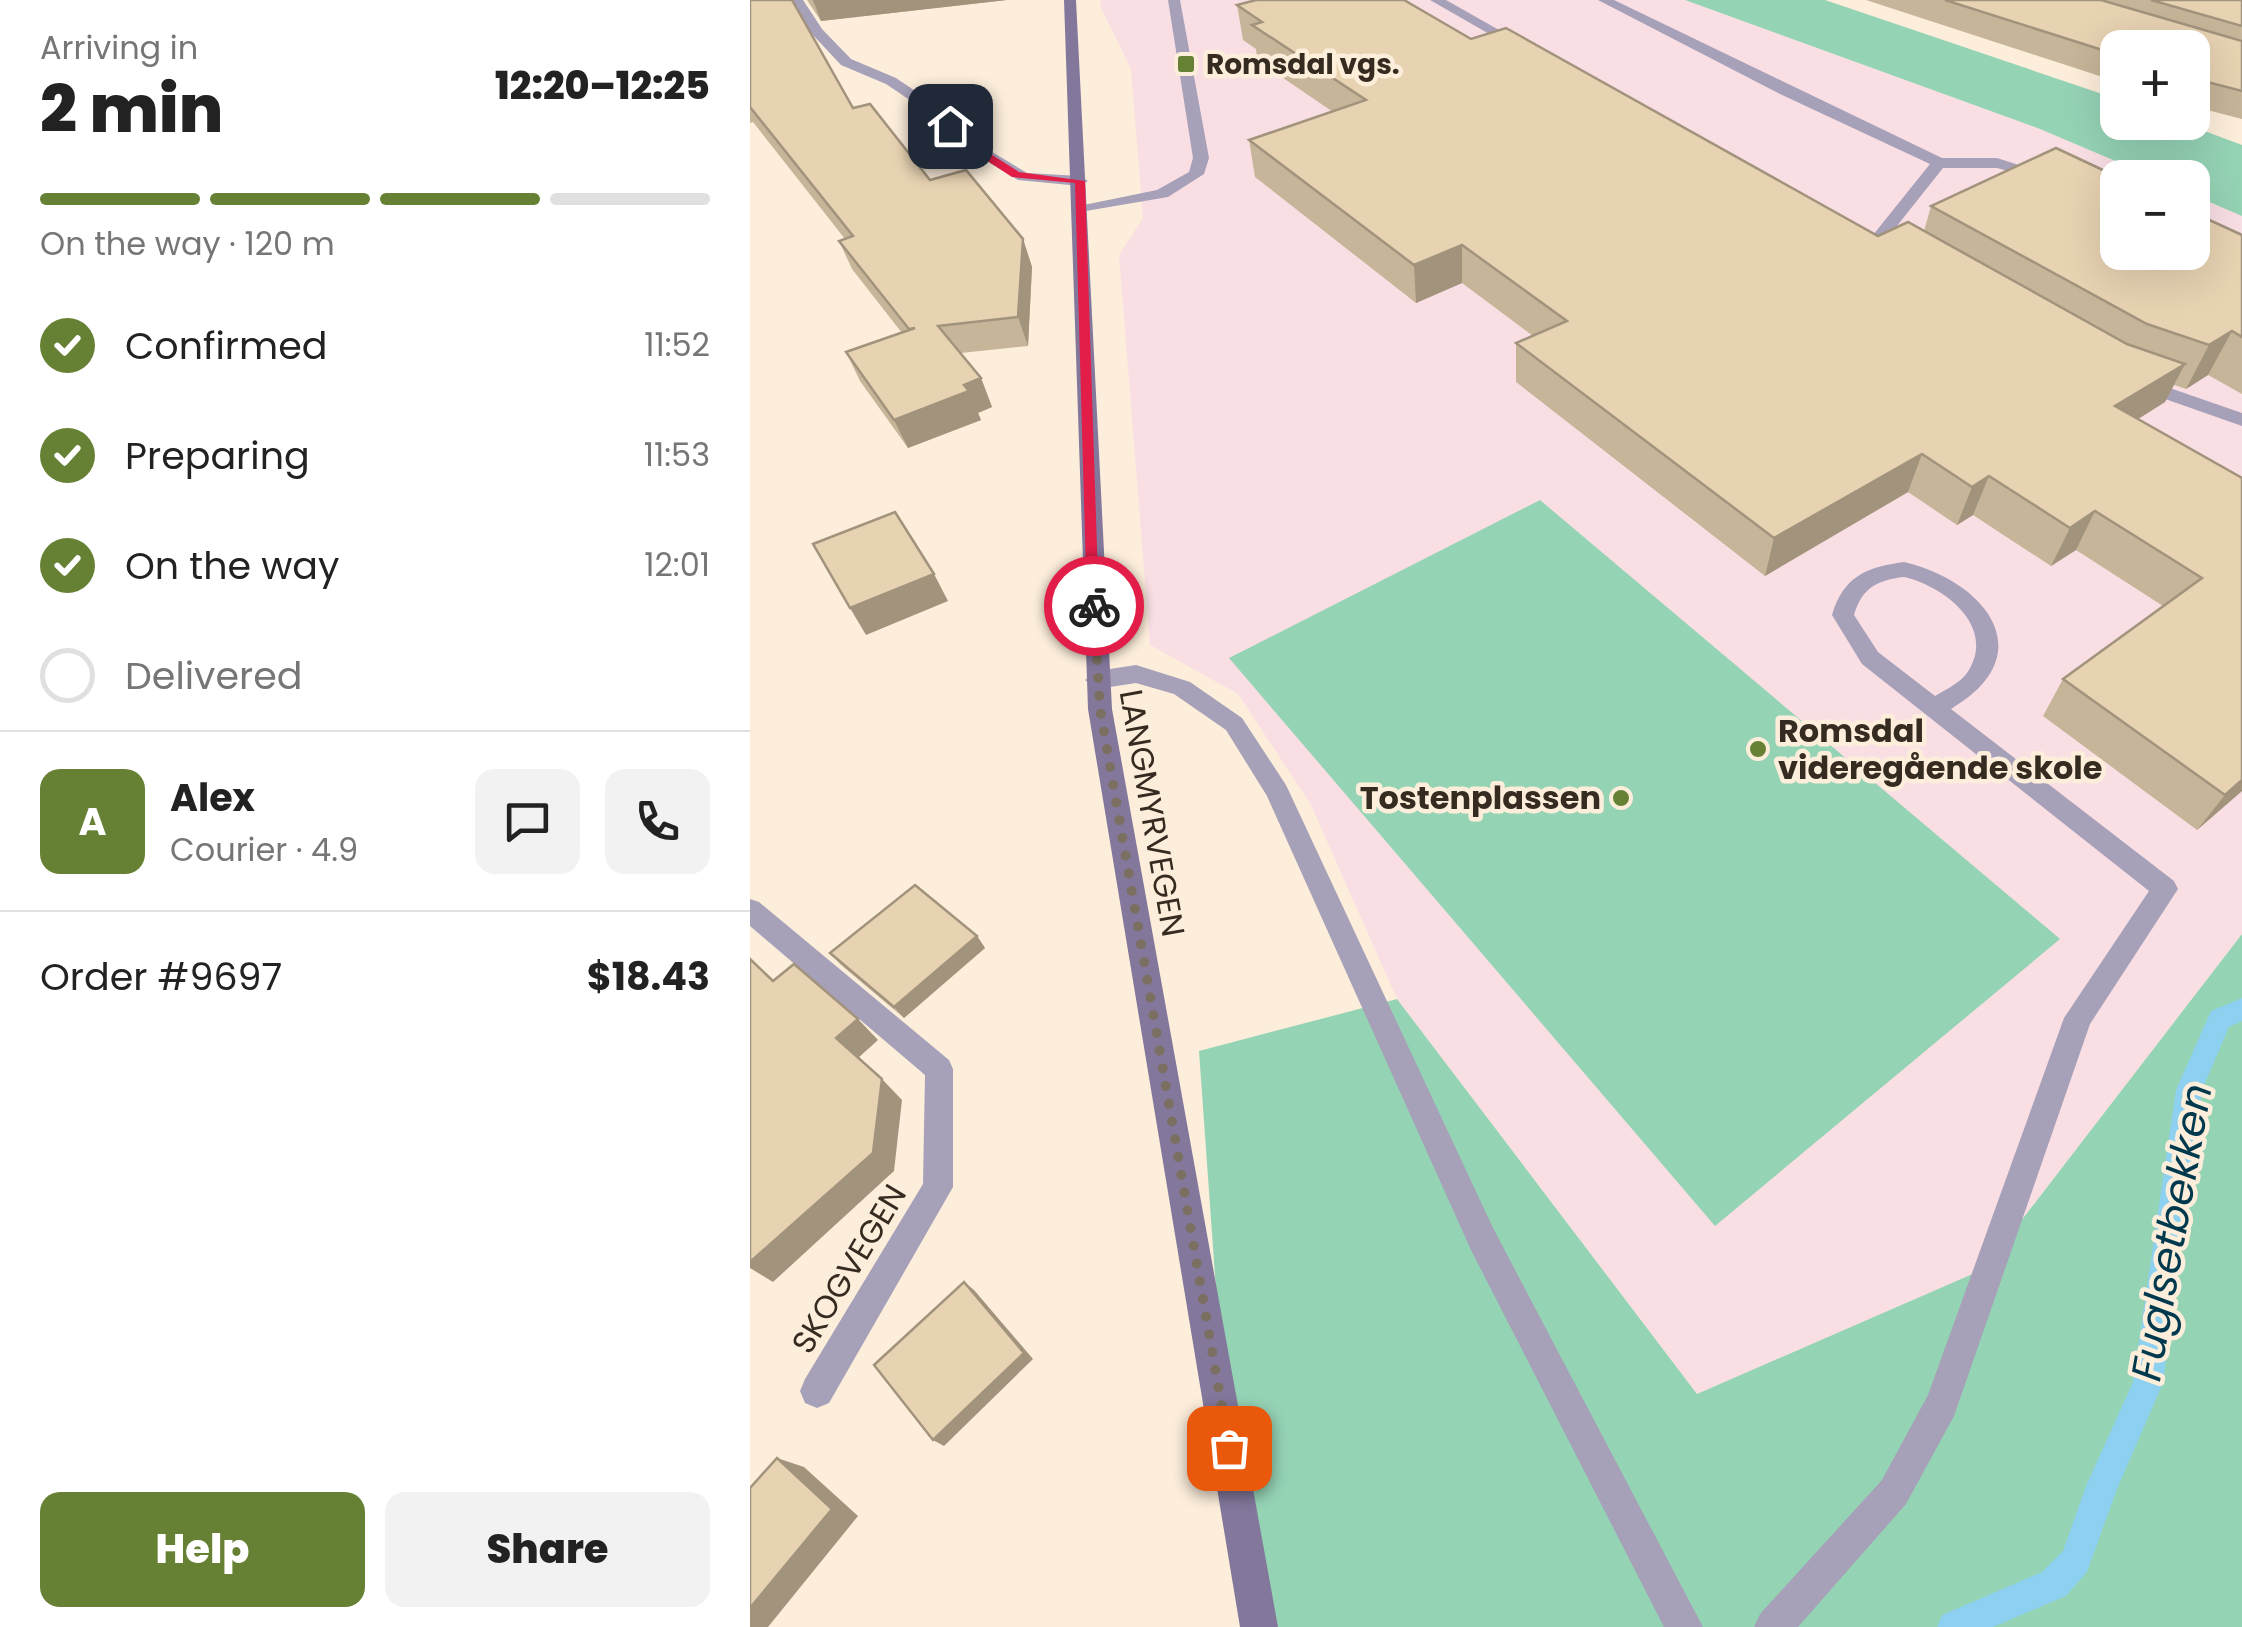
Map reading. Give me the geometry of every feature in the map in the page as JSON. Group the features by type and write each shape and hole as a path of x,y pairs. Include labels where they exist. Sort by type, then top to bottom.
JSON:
{"main road":[{"name":"LANGMYRVEGEN","path":"1070,0 1097,680 1260,1627"}],"street":[{"path":"798,0 817,31 846,62 906,90 934,110 966,143 1023,177 1080,181"},
{"path":"1080,210 1162,194 1196,174 1201,158 1174,0"},
{"path":"1436,0 1537,55"},
{"path":"1604,0 1785,92 1939,162 1996,163 2066,181"},
{"path":"1879,238 1939,162"},
{"path":"2118,376 2242,420"},
{"path":"1774,1627 1894,1492 1942,1404 2078,1018 2165,889 1932,709 1870,658 1842,615 1852,588 1881,570 1910,570 1941,579 1962,594 1982,617 1986,648 1977,677 1932,709"},
{"path":"1097,680 1136,674 1182,688 1234,724 1268,778 1482,1238 1684,1627"},
{"name":"SKOGVEGEN","path":"750,910 939,1068 938,1187 817,1391"}],"shaded area":[{"name":"Romsdal videregående skole","path":"1100,0 1685,0 2040,129 2113,160 2100,160 2100,270 2210,270 2210,202 2242,216 2242,934 1984,1269 1697,1394 1397,999 1310,803 1238,694 1150,645 1119,255 1143,218 1131,69"}],"green space":[{"path":"1685,0 1825,0 2100,93 2100,140 2210,140 2210,133 2242,145 2242,216 2210,202 2210,160 2113,160 2040,129"},
{"name":"Tostenplassen","path":"1540,500 2060,939 1715,1226 1229,658"},
{"path":"2242,934 2242,1627 1247,1627 1233,1528 1199,1051 1397,999 1697,1394 1984,1269"}],"building":[{"path":"750,0 792,0 853,108 870,104 930,180 966,170 1023,239 1018,317 938,326 981,378 964,385 969,391 894,420 846,352 915,328 909,329 839,241 853,236 750,107"},
{"path":"1256,0 1404,0 1471,39 1506,28 1878,236 1908,222 2127,344 2185,364 2115,406 2242,478 2242,780 2225,795 2063,679 2202,578 2095,511 2070,528 1989,476 1972,487 1922,454 1774,538 1516,343 1567,321 1462,245 1414,265 1249,140 1366,100 1252,25 1262,22 1237,5"},
{"path":"1945,0 2101,0 2204,30 2100,30 2100,49"},
{"path":"2151,0 2242,0 2242,26"},
{"path":"2210,32 2242,41 2242,91 2210,83"},
{"path":"2056,148 2100,169 2100,270 2210,270 2210,220 2242,235 2242,337 2232,331 2209,345 2147,324 1931,206"},
{"path":"895,512 934,574 850,608 813,544"},
{"path":"915,885 977,936 894,1007 830,953"},
{"path":"750,959 773,981 794,964 858,1019 836,1038 882,1079 873,1153 750,1262"},
{"path":"964,1282 1024,1353 933,1440 874,1365"},
{"path":"777,1458 832,1509 750,1608 750,1488"}],"waterway":[{"name":"Fuglsetbekken","path":"1954,1627 2054,1584 2076,1561 2102,1486 2148,1383 2189,1090 2220,1019 2242,1009"}],"way so far":[{"path":"1094,606 1100,709 1229,1448"}],"place":[{"name":"Romsdal vgs.","path":"1186,64"},
{"name":"Romsdal videregående skole","path":"1758,749"},
{"name":"Tostenplassen","path":"1621,798"}],"route":[{"path":"950,126 966,143 1023,177 1080,181 1094,606"}]}
